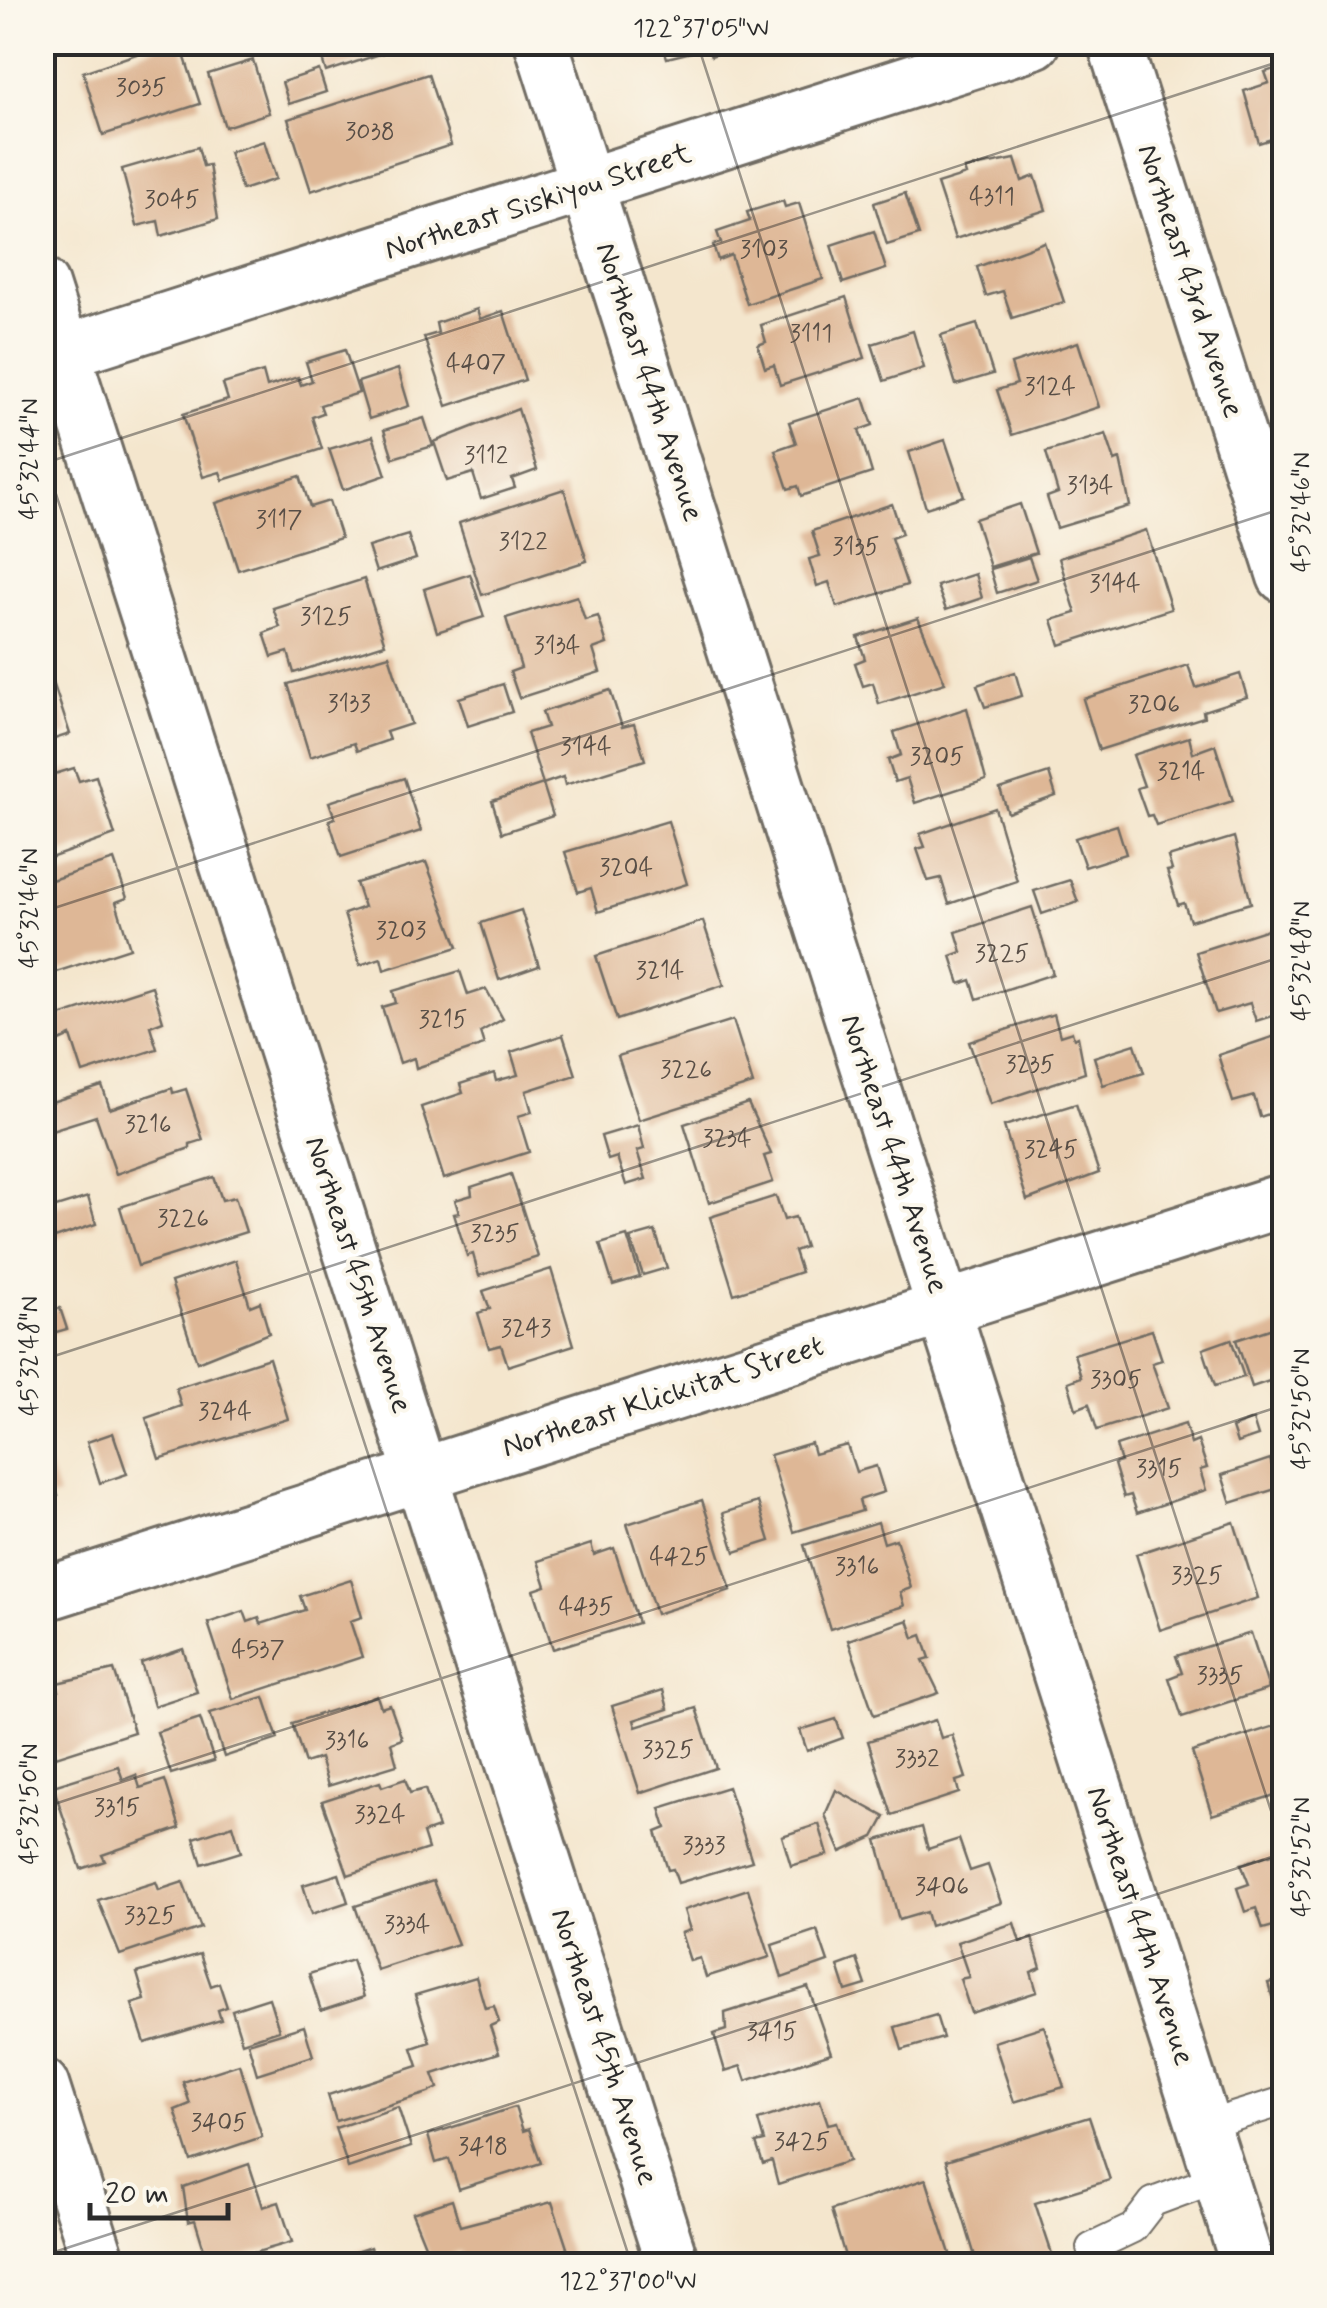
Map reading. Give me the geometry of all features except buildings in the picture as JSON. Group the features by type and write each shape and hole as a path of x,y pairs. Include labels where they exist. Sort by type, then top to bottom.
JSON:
{"street":[{"name":"Northeast 44th Avenue","path":"541,42 1248,2266"},
{"name":"Northeast Siskiyou Street","path":"53,355 1034,42"},
{"name":"Northeast 43rd Avenue","path":"1114,42 1284,576"},
{"name":"Northeast 45th Avenue","path":"42,285 53,355 421,1474 673,2266"},
{"name":"Northeast Klickitat Street","path":"42,1595 1284,1200"},
{"path":"42,2085 100,2266"}],"lane":[{"path":"1204,2126 1284,2101"},
{"path":"1096,2266 1091,2248 1132,2228 1153,2202 1220,2177"}]}
